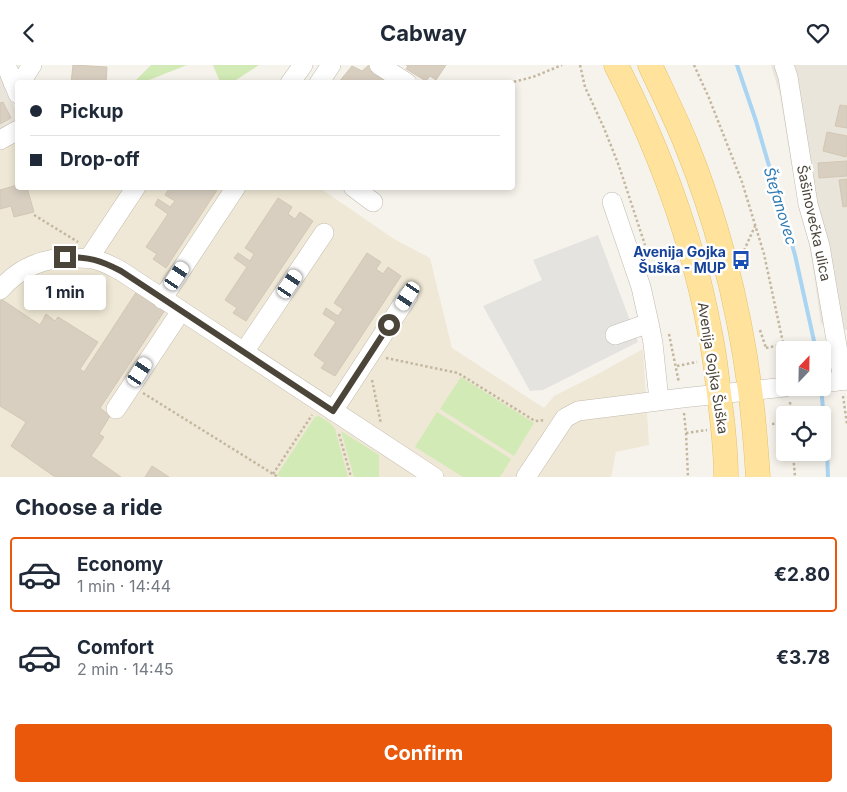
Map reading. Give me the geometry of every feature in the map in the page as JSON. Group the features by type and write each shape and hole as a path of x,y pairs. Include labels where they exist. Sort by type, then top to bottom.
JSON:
{"main road":[{"name":"Avenija Gojka Šuška","path":"616,65 633,98 673,197 696,272 710,334 719,394 726,477"},
{"path":"650,65 686,143 717,233 738,316 755,431 758,477"}],"street":[{"path":"6,65 15,89"},
{"path":"23,80 32,65"},
{"path":"292,80 303,65"},
{"path":"320,80 331,65"},
{"path":"379,65 402,80"},
{"name":"Šašinovečka ulica","path":"784,65 788,77 808,204 820,246 833,321 837,384"},
{"path":"0,140 15,132"},
{"path":"0,290 15,275 43,261 85,251 134,190"},
{"path":"162,299 234,190"},
{"path":"357,190 373,202"},
{"path":"612,202 641,287 653,343 659,400"},
{"path":"244,352 324,233"},
{"path":"85,251 100,261 114,267 244,352 324,410 434,477"},
{"path":"324,410 368,357 408,296"},
{"path":"833,321 847,308"},
{"path":"116,409 180,311"},
{"path":"615,335 649,323"},
{"path":"526,477 562,422 568,415 578,411 659,400 776,388"}],"path":[{"path":"515,82 533,77 562,65"},
{"path":"580,65 586,87 619,166"},
{"path":"694,65 742,182 764,254 783,341"},
{"path":"34,215 85,251"},
{"path":"741,256 755,225"},
{"path":"757,322 766,348"},
{"path":"383,433 368,357 458,373 535,421 568,415"},
{"path":"837,384 847,424"},
{"path":"131,385 278,477"},
{"path":"273,474 324,410"},
{"path":"338,429 351,477"},
{"path":"686,433 688,477"},
{"path":"794,461 795,477"}],"shaded area":[{"path":"771,65 847,65 847,330 821,324 804,214 791,162 780,95"},
{"path":"0,69 15,109 15,143 0,150"},
{"path":"15,143 15,190 323,190 394,239 430,258 452,348 544,408 554,396 643,349 649,445 616,452 611,477 0,477 0,149"},
{"path":"598,235 638,342 543,390 530,391 483,306 542,280 533,260"}],"green space":[{"path":"151,65 187,65 149,80 136,80"},
{"path":"213,65 259,65 236,80 219,80"},
{"path":"461,377 534,423 514,456 440,409"},
{"path":"437,412 511,459 500,477 463,477 415,447"},
{"path":"319,416 330,423 335,429 348,477 280,477 277,475 315,417"},
{"path":"341,431 379,455 379,477 354,477"}],"building":[{"path":"73,65 107,67 106,80 71,80"},
{"path":"369,65 386,77 384,80 341,80 352,66 362,71"},
{"path":"406,65 446,65 436,80 430,76 424,80 406,69 408,66"},
{"path":"3,102 11,118 0,124 0,103"},
{"path":"840,105 847,106 847,128 835,126"},
{"path":"827,132 847,136 846,157 823,151"},
{"path":"847,161 847,176 819,178 818,163"},
{"path":"847,179 847,206 843,207 839,180"},
{"path":"15,186 15,190 28,190 34,212 14,217 11,206 0,209 0,190"},
{"path":"168,190 217,190 166,268 153,259 157,254 146,247 168,214 155,205 158,199 170,207 175,201 165,195"},
{"path":"278,198 292,207 288,214 295,219 300,212 313,221 246,321 233,313 237,308 225,300 247,267 234,258 238,253 250,261 254,254 245,248"},
{"path":"367,253 381,262 376,269 383,274 388,267 401,276 335,376 321,368 325,363 314,355 336,322 323,314 326,308 338,316 343,309 334,303"},
{"path":"137,291 165,310 100,408 110,416 99,434 104,437 91,456 121,477 55,477 11,446 26,422 0,406 0,301 1,299 40,325 46,314 55,321 58,317 98,342 80,369 84,372"},
{"path":"152,466 169,477 145,477"}],"waterway":[{"name":"Štefanovec","path":"737,65 756,121 795,255 814,341"},
{"name":"Štefanovec","path":"822,396 828,477"}],"place":[{"name":"Avenija Gojka Šuška - MUP","path":"741,260"}],"route":[{"path":"65,257 96,259 121,271 333,411 389,325"}]}
